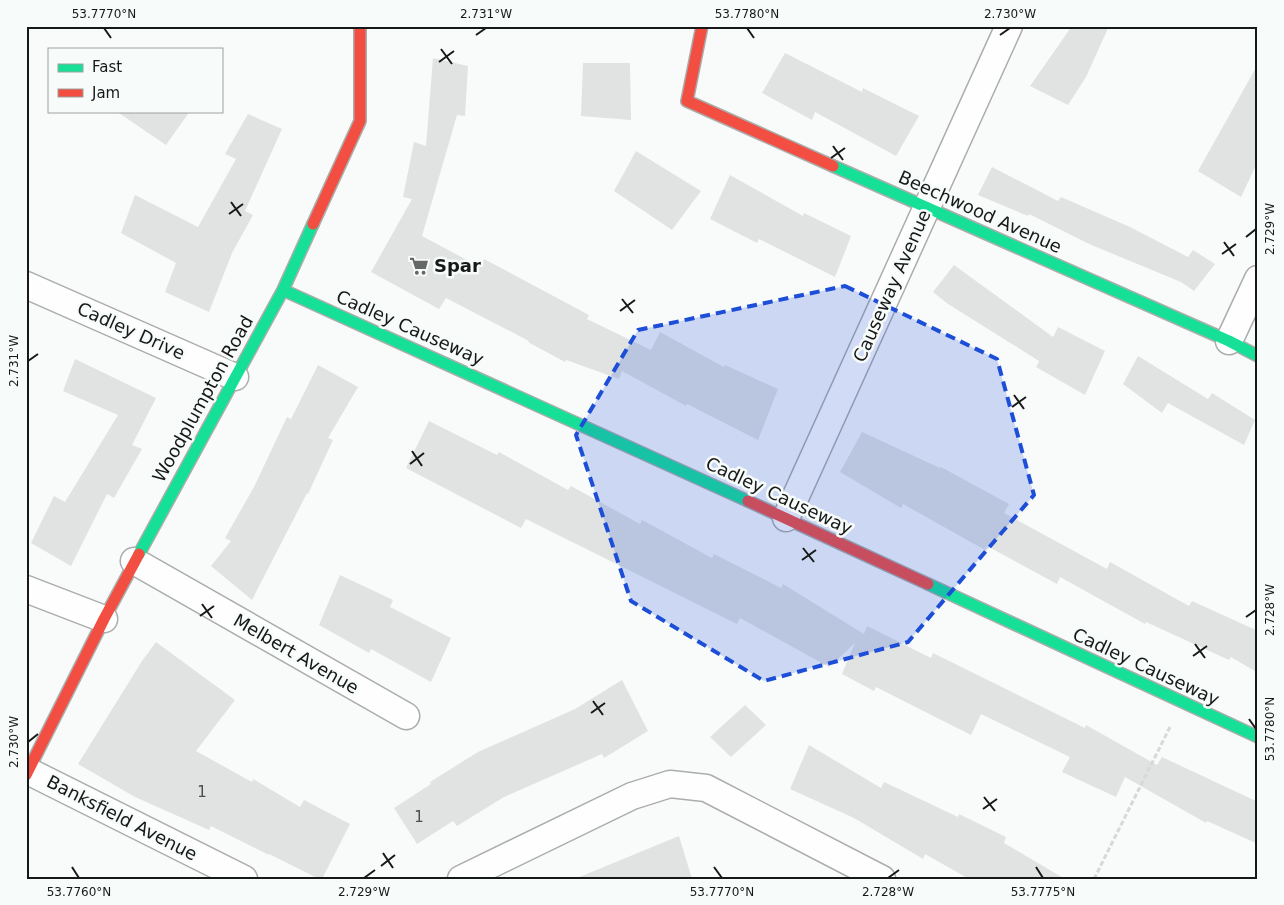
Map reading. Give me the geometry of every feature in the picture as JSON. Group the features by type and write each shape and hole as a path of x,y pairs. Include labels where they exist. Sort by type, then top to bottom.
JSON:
{"street":[{"name":"Woodplumpton Road","path":"27,773 134,561 283,290 360,121 360,26"},
{"name":"Beechwood Avenue","path":"702,26 687,101 1229,341 1258,356"},
{"name":"Causeway Avenue","path":"786,518 1009,26"},
{"path":"1229,341 1258,278"},
{"name":"Cadley Drive","path":"26,285 235,377"},
{"name":"Cadley Causeway","path":"283,290 786,518 1181,703 1258,737"},
{"name":"Melbert Avenue","path":"134,561 406,716"},
{"path":"26,589 104,619"},
{"name":"Banksfield Avenue","path":"27,773 244,879"},
{"path":"461,879 632,796 670,784 706,788 882,879"}],"path":[{"path":"1094,879 1181,703"}],"highlighted area":[{"path":"845,286 997,359 1034,495 908,642 764,681 631,601 576,435 638,330"}],"building":[{"path":"1072,26 1109,26 1086,77 1068,105 1030,86"},
{"path":"785,53 862,92 863,88 919,116 896,156 815,112 812,120 762,93"},
{"path":"433,58 468,66 465,116 457,115 422,236 480,267 484,259 589,315 587,319 651,350 660,332 724,367 725,365 778,389 758,440 687,404 686,406 622,371 619,379 566,360 565,362 446,298 439,309 371,272 412,199 403,197 414,142 426,146"},
{"path":"583,63 630,63 631,120 581,116"},
{"path":"1258,64 1258,161 1241,197 1198,171"},
{"path":"117,112 189,112 166,145"},
{"path":"248,114 282,129 245,211 253,215 232,253 209,312 165,292 176,263 121,233 135,195 198,227 236,159 225,154"},
{"path":"636,151 701,191 672,230 614,191"},
{"path":"992,167 1058,201 1061,197 1130,227 1188,257 1193,250 1215,264 1194,291 1181,282 1089,244 1029,214 1028,216 978,195"},
{"path":"730,175 803,216 804,213 851,236 835,277 759,239 757,243 710,219"},
{"path":"954,265 1053,337 1058,327 1105,351 1085,395 1036,367 1039,361 948,304 933,292"},
{"path":"1138,356 1208,399 1212,393 1255,420 1244,445 1168,403 1162,413 1123,384"},
{"path":"75,359 156,398 132,445 142,449 114,498 107,494 71,566 31,543 54,496 65,502 118,415 63,391"},
{"path":"318,365 358,387 328,438 333,440 308,494 252,600 211,566 231,541 225,538 254,487 287,417 291,419"},
{"path":"429,421 497,455 499,452 568,490 571,486 640,524 642,520 712,558 714,554 781,588 783,584 864,634 867,626 931,658 933,653 1085,728 1086,725 1157,765 1162,757 1258,802 1258,844 1207,821 1206,823 1125,777 1116,797 1062,772 1070,757 981,714 971,735 876,687 874,691 842,674 855,643 829,667 740,618 737,624 526,519 521,528 406,468"},
{"path":"862,432 941,467 1009,504 1004,513 1107,569 1110,562 1189,606 1192,601 1258,631 1258,673 1231,657 1229,660 1146,622 1145,624 1060,577 1057,584 987,546 985,550 903,504 901,508 840,472"},
{"path":"340,575 393,600 390,607 451,638 431,682 371,649 369,653 319,625"},
{"path":"156,642 235,700 196,751 252,782 253,779 300,807 304,800 350,824 322,879 211,826 209,830 135,797 78,764 142,661"},
{"path":"622,680 648,731 604,758 602,754 504,797 457,826 453,821 417,844 394,808 431,784 430,782 478,752 575,709"},
{"path":"745,705 766,725 731,757 710,737"},
{"path":"809,745 881,788 884,782 958,817 959,814 1006,837 1004,843 1065,879 969,879 925,854 923,859 854,818 790,789"},
{"path":"679,836 692,879 577,879 577,878"}],"traffic: fast":[{"path":"833,166 1229,341 1258,356"},
{"path":"139,554 283,290 313,224"},
{"path":"283,290 748,501"},
{"path":"928,584 1258,737"}],"traffic: jam":[{"path":"313,224 360,121 360,26"},
{"path":"702,26 687,101 833,166"},
{"path":"748,501 928,584"},
{"path":"26,775 104,619 139,554"}],"place":[{"name":"Spar","path":"419,266"}]}
